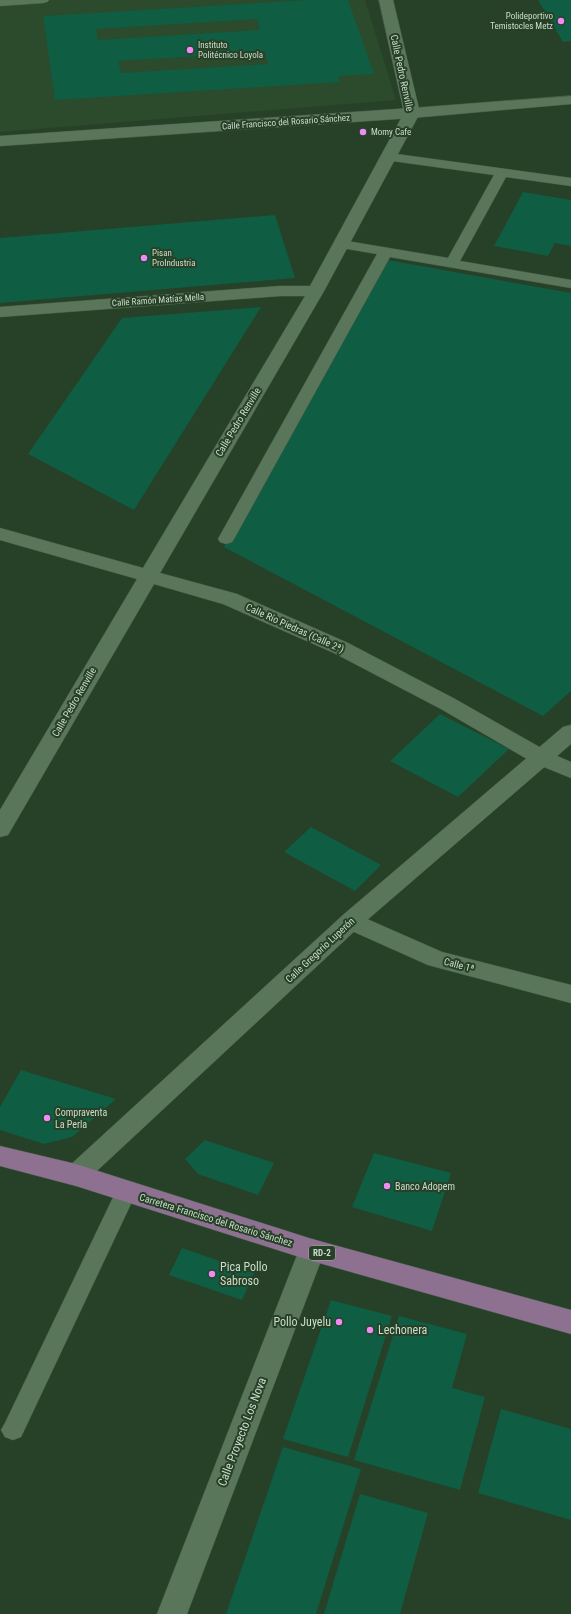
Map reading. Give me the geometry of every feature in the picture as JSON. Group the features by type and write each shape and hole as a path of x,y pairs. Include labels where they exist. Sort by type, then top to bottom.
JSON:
{"main road":[{"name":"Carretera Francisco del Rosario Sánchez","path":"0,1156 76,1175 312,1250 571,1322"}],"street":[{"name":"Calle Pedro Renville","path":"0,828 316,291 412,113 386,0"},
{"name":"Calle Francisco del Rosario Sánchez","path":"0,141 412,113 571,100"},
{"name":"Calle Ramón Matías Mella","path":"0,312 280,292 316,291"},
{"name":"Calle Río Piedras (Calle 2ª)","path":"0,534 230,599 341,648 448,704 542,758 571,770"},
{"name":"Calle Gregorio Luperón","path":"76,1175 351,921 571,732"},
{"name":"Calle 1ª","path":"351,921 436,959 571,994"},
{"name":"Calle Proyecto Los Nova","path":"172,1614 312,1250"}],"lane":[{"path":"0,3 43,0"},
{"path":"389,157 571,182"},
{"path":"452,263 502,173"},
{"path":"341,244 571,284"},
{"path":"226,538 386,251"},
{"path":"13,1430 126,1191"}],"shaded area":[{"name":"Instituto Politécnico Loyola","path":"0,0 365,0 396,100 0,132"}],"building":[{"path":"308,0 348,0 374,74 338,76 340,82 55,100 43,16","holes":["257,19 260,30 98,40 96,29","265,52 268,64 121,73 118,61"]},
{"name":"Polideportivo Temistocles Metz","path":"538,0 571,0 571,41 563,42"},
{"path":"523,192 571,200 571,246 555,243 548,256 494,246"},
{"name":"Pisan ProIndustria","path":"275,215 295,278 0,303 0,238"},
{"path":"388,260 571,293 571,691 543,716 224,547"},
{"path":"261,307 134,510 28,454 122,318"},
{"path":"440,714 509,749 458,797 390,761"},
{"path":"311,827 381,865 355,891 284,852"},
{"name":"Compraventa La Perla","path":"21,1070 116,1099 72,1137 44,1144 0,1130 0,1107"},
{"path":"205,1140 274,1163 258,1195 198,1174 185,1159"},
{"name":"Banco Adopem","path":"374,1153 451,1173 432,1231 352,1207"},
{"name":"Pica Pollo Sabroso","path":"182,1248 254,1273 242,1300 169,1275"},
{"path":"331,1300 392,1316 348,1457 283,1439"},
{"path":"399,1316 467,1334 452,1388 485,1397 460,1490 354,1460"},
{"path":"501,1409 571,1429 571,1520 478,1493"},
{"path":"283,1447 361,1469 316,1614 226,1614"},
{"path":"360,1494 428,1513 400,1614 324,1614"}],"place":[{"name":"Polideportivo Temistocles Metz","path":"561,21"},
{"name":"Instituto Politécnico Loyola","path":"190,50"},
{"name":"Momy Cafe","path":"363,132"},
{"name":"Pisan ProIndustria","path":"144,258"},
{"name":"Compraventa La Perla","path":"47,1118"},
{"name":"Banco Adopem","path":"387,1186"},
{"name":"Pica Pollo Sabroso","path":"212,1274"},
{"name":"Pollo Juyelu","path":"339,1322"},
{"name":"Lechonera","path":"370,1330"}]}
